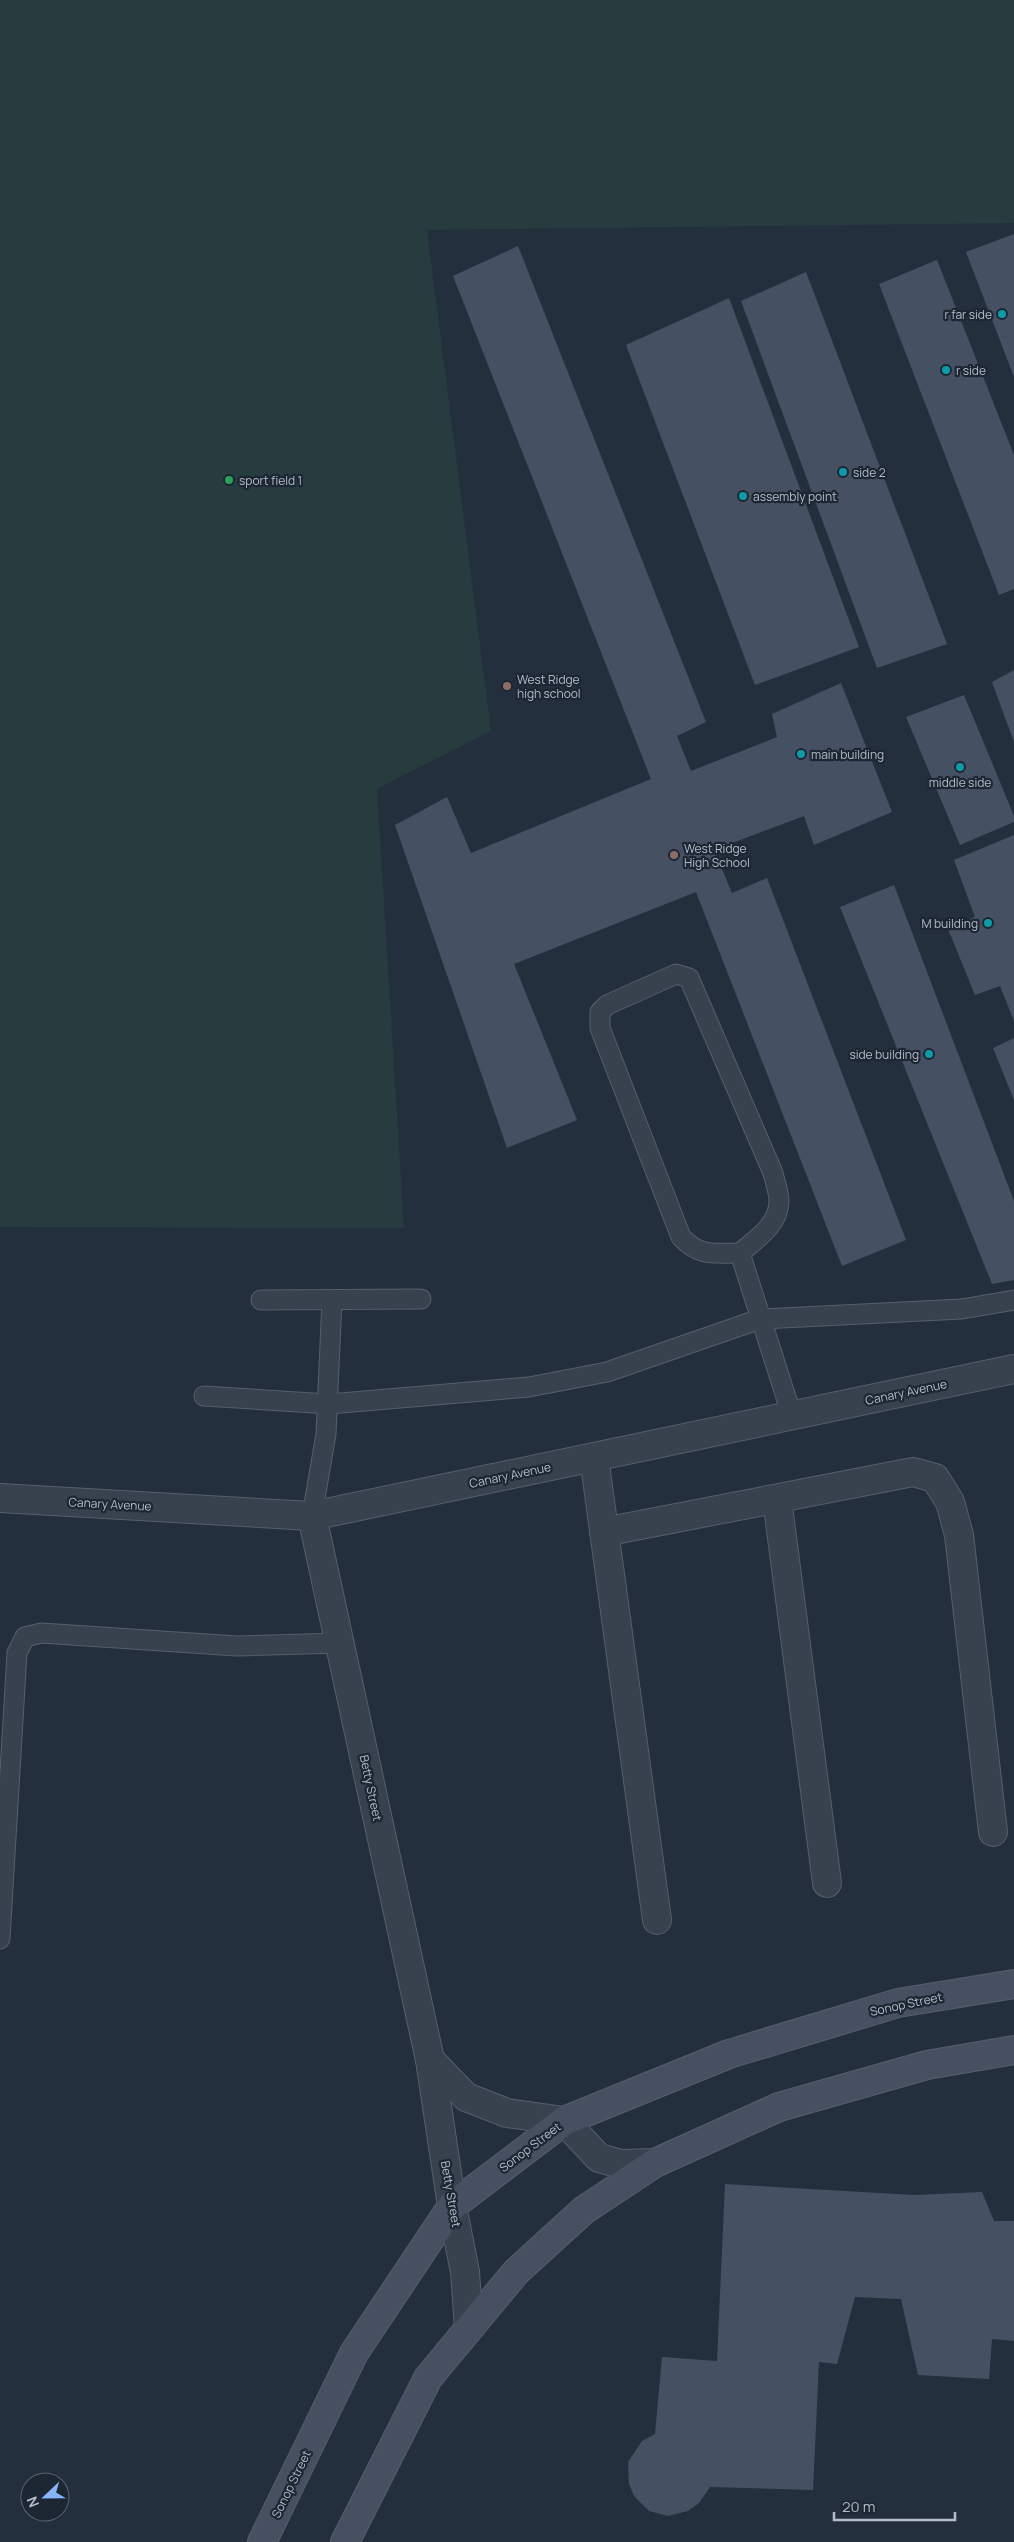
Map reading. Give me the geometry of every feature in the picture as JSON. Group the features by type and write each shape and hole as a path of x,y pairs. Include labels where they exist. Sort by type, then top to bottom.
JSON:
{"street":[{"name":"Canary Avenue","path":"0,1498 312,1516 1014,1369"},
{"path":"594,1457 656,1920"},
{"path":"604,1532 914,1472 936,1478 950,1502 959,1535 993,1832"},
{"path":"777,1499 827,1883"},
{"name":"Betty Street","path":"312,1516 430,2060 452,2206 466,2272 469,2328"},
{"name":"Sonop Street","path":"262,2542 354,2353 452,2206 564,2121 739,2051 898,2004 1014,1984"},
{"path":"345,2542 428,2378 516,2272 584,2210 656,2163 779,2107 927,2065 1014,2050"},
{"path":"430,2060 466,2096 507,2113 564,2121 599,2158 621,2164 656,2163"}],"lane":[{"path":"676,974 689,978 773,1173 779,1200 776,1214 766,1231 740,1253 699,1252 681,1236 600,1028 600,1012 608,1005 676,974"},
{"path":"740,1253 792,1416"},
{"path":"262,1300 421,1299"},
{"path":"312,1516 328,1404 332,1300"},
{"path":"204,1396 328,1404 529,1387 587,1377 760,1319 962,1309 1014,1300"},
{"path":"0,1939 17,1653 25,1637 41,1633 237,1646 339,1643"}],"green space":[{"name":"sport field 1","path":"0,0 1014,0 1014,223 427,230 491,731 377,789 404,1228 0,1227"}],"building":[{"name":"r far side","path":"1014,234 1014,377 966,252"},
{"name":"main building","path":"518,246 706,722 677,736 691,771 777,737 772,714 841,683 892,812 814,845 804,816 714,850 732,893 767,878 906,1240 842,1266 696,892 514,964 577,1120 507,1148 395,825 447,797 471,853 651,779 453,276"},
{"name":"r side","path":"937,260 1014,455 1014,589 999,595 879,284"},
{"name":"side 2","path":"806,272 947,644 877,668 741,301"},
{"name":"assembly point","path":"729,298 859,647 755,685 626,345"},
{"path":"1014,670 1014,742 992,682"},
{"name":"middle side","path":"964,695 1014,816 1014,822 960,845 906,717"},
{"name":"M building","path":"1014,835 1014,1021 1000,986 975,995 948,929 975,917 954,860"},
{"name":"side building","path":"894,885 1014,1201 1014,1280 992,1284 840,907"},
{"path":"1014,1038 1014,1100 993,1048"},
{"path":"725,2184 914,2195 982,2192 994,2221 1014,2221 1014,2341 992,2339 989,2379 918,2375 901,2299 855,2297 837,2364 819,2362 813,2490 710,2487 699,2503 688,2511 668,2516 649,2511 634,2496 629,2484 628,2462 642,2441 655,2434 662,2357 717,2361"}],"place":[{"name":"r far side","path":"1002,314"},
{"name":"r side","path":"946,370"},
{"name":"side 2","path":"843,472"},
{"name":"sport field 1","path":"229,480"},
{"name":"assembly point","path":"743,496"},
{"name":"West Ridge high school","path":"507,686"},
{"name":"main building","path":"801,754"},
{"name":"middle side","path":"960,767"},
{"name":"West Ridge High School","path":"674,855"},
{"name":"M building","path":"988,923"},
{"name":"side building","path":"929,1054"}]}
